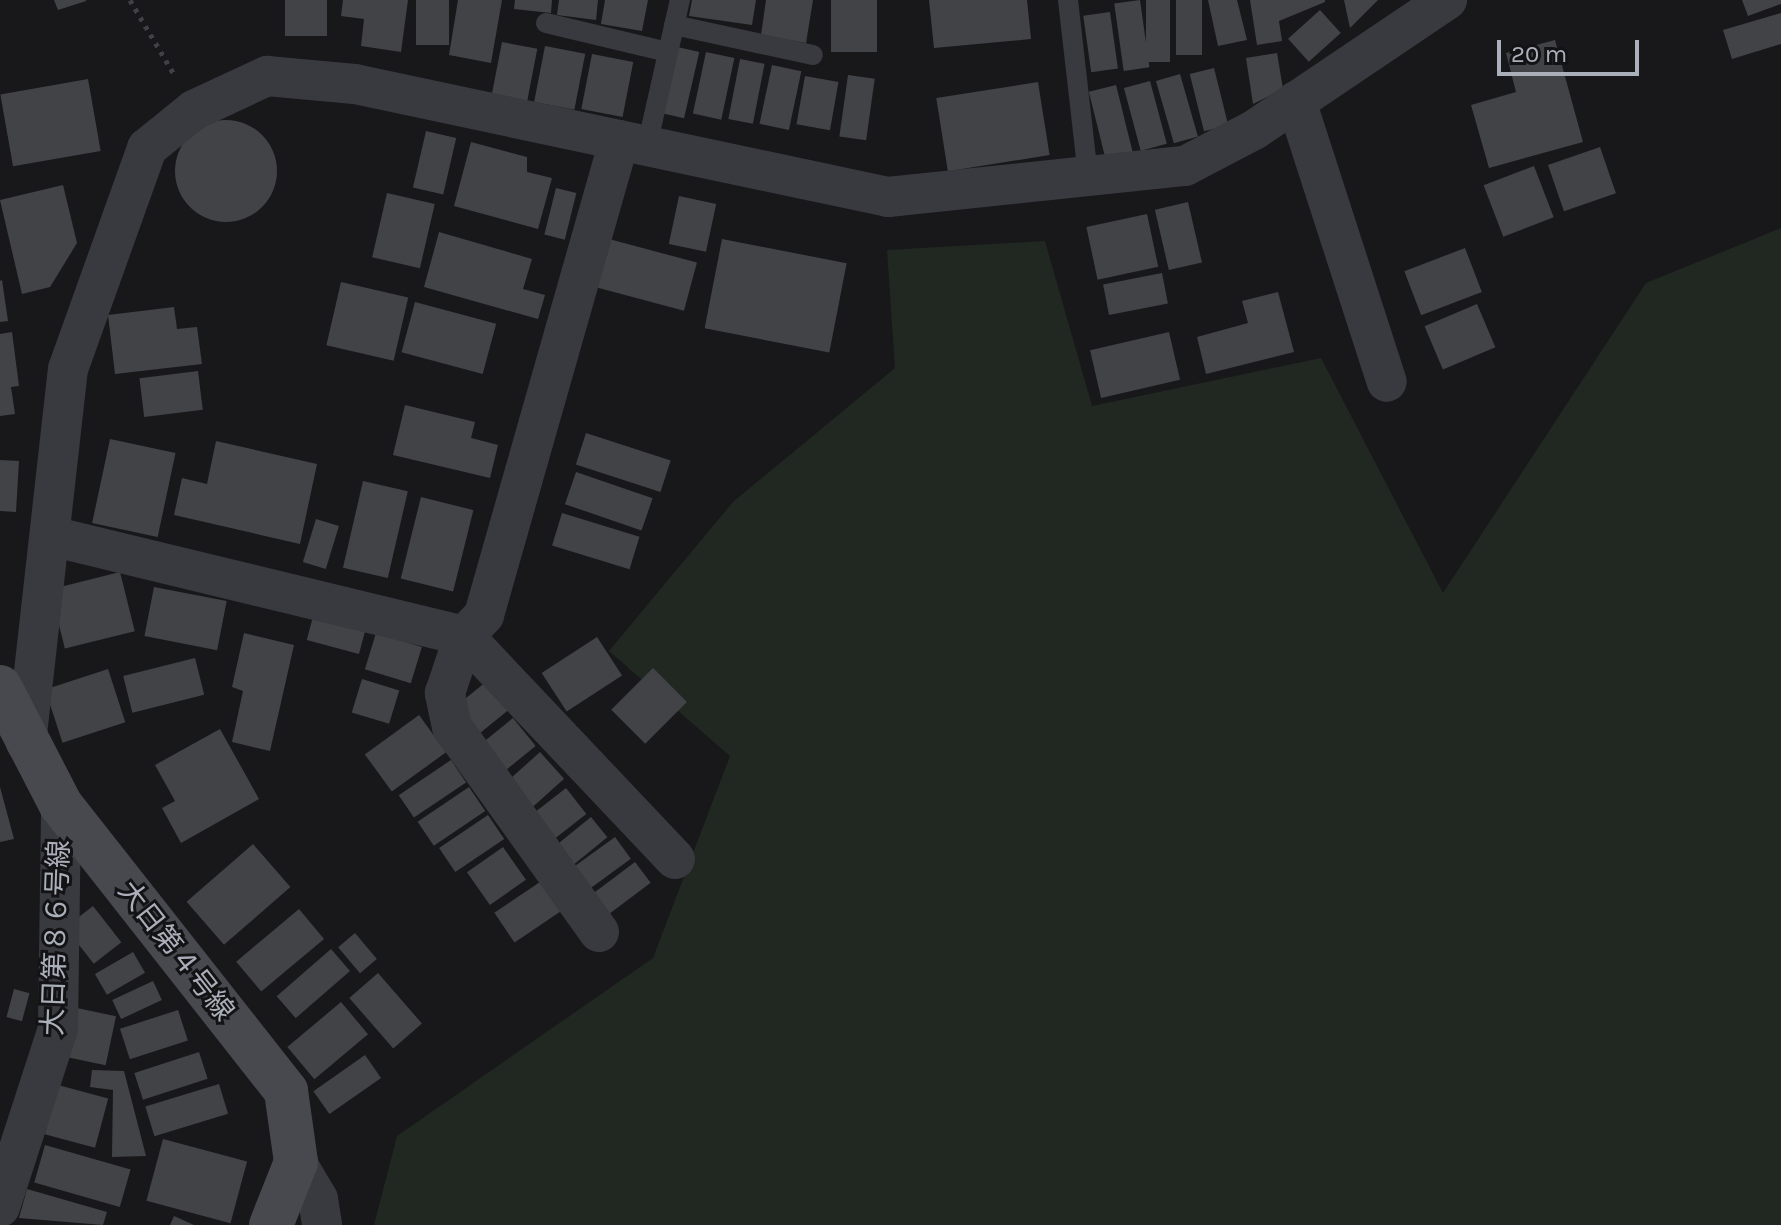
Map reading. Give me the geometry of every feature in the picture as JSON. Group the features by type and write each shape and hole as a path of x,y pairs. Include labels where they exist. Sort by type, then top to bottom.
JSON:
{"street":[{"path":"26,743 68,369 147,148 194,110 267,76 355,84 888,197 1185,166 1296,101 1447,0"},
{"path":"1296,101 1387,382"},
{"path":"599,932 452,727 445,693 464,636 484,615 633,143"},
{"path":"51,536 464,636 675,859"},
{"name":"大日第４号線","path":"0,687 26,743 61,805 286,1091 296,1162 271,1225"},
{"name":"大日第８６号線","path":"0,1207 11,1139 58,1028 61,805"},
{"path":"296,1162 318,1199 322,1225"}],"lane":[{"path":"633,143 668,52 680,0"},
{"path":"1068,0 1088,176"},
{"path":"546,23 668,52"},
{"path":"674,25 813,55"}],"path":[{"path":"130,0 194,110"}],"shaded area":[{"path":"1781,228 1781,1225 374,1225 397,1136 653,958 730,756 609,651 733,502 895,368 887,250 1045,241 1092,406 1321,358 1443,593 1646,283"}],"building":[{"path":"54,0 86,0 86,1 58,10"},
{"path":"285,0 327,0 327,36 285,36"},
{"path":"343,0 408,0 401,52 361,46 364,19 341,16"},
{"path":"416,0 449,0 449,45 416,45"},
{"path":"458,0 502,0 491,63 449,55"},
{"path":"515,0 552,0 551,13 514,9"},
{"path":"559,0 598,0 596,20 557,15"},
{"path":"605,0 648,0 642,31 601,24"},
{"path":"692,0 756,0 752,25 689,16"},
{"path":"766,0 813,0 806,43 761,35"},
{"path":"831,0 877,0 877,52 831,52"},
{"path":"929,0 1027,0 1031,39 934,48"},
{"path":"1140,0 1149,67 1124,71 1114,4"},
{"path":"1146,0 1170,0 1170,62 1146,62"},
{"path":"1176,0 1202,0 1202,55 1176,55"},
{"path":"1208,0 1237,0 1247,40 1218,46"},
{"path":"1250,0 1325,2 1279,21 1282,41 1257,45"},
{"path":"1344,0 1378,0 1350,28"},
{"path":"1742,0 1781,0 1781,4 1748,16"},
{"path":"1320,10 1341,33 1309,62 1288,39"},
{"path":"1110,12 1118,68 1091,72 1083,16"},
{"path":"1781,13 1781,44 1732,59 1723,30"},
{"path":"1555,40 1583,142 1489,168 1471,105 1516,92 1506,53"},
{"path":"502,42 537,49 527,101 492,94"},
{"path":"545,46 585,54 574,110 534,102"},
{"path":"673,46 699,52 684,118 658,112"},
{"path":"706,52 734,58 721,120 693,114"},
{"path":"1277,53 1283,89 1253,104 1246,58"},
{"path":"592,54 633,62 623,117 581,109"},
{"path":"740,59 765,64 753,124 728,119"},
{"path":"772,65 801,71 789,130 760,124"},
{"path":"1214,68 1228,125 1204,131 1190,74"},
{"path":"1180,74 1198,136 1174,143 1156,81"},
{"path":"848,75 875,79 866,140 839,136"},
{"path":"805,76 838,82 830,130 796,124"},
{"path":"88,79 101,151 13,166 0,94"},
{"path":"1150,81 1167,144 1141,151 1124,88"},
{"path":"1038,82 1050,155 948,171 936,98"},
{"path":"1116,85 1133,152 1106,159 1089,92"},
{"path":"226,120 246,124 262,135 273,151 277,171 273,191 262,207 246,218 226,222 206,218 190,207 179,191 175,171 179,151 190,135 206,124"},
{"path":"426,131 456,138 443,194 413,188"},
{"path":"471,142 527,157 527,172 552,178 538,229 454,206"},
{"path":"1600,147 1616,193 1564,211 1548,165"},
{"path":"1534,166 1554,217 1503,237 1484,185"},
{"path":"63,185 77,243 50,287 22,294 0,200"},
{"path":"556,188 576,193 565,240 544,235"},
{"path":"387,193 435,204 420,268 372,257"},
{"path":"679,196 716,204 706,252 669,244"},
{"path":"1188,202 1202,262 1169,270 1155,210"},
{"path":"1147,214 1158,267 1098,280 1086,227"},
{"path":"439,232 532,259 523,289 545,295 538,319 424,287"},
{"path":"609,239 697,263 684,311 596,287"},
{"path":"722,239 847,263 829,353 705,328"},
{"path":"1465,248 1482,292 1421,315 1404,271"},
{"path":"1162,273 1168,303 1109,315 1103,284"},
{"path":"0,281 8,321 0,322"},
{"path":"341,282 408,298 394,361 326,345"},
{"path":"1278,292 1294,352 1206,374 1197,337 1248,323 1242,301"},
{"path":"415,302 496,324 483,374 402,352"},
{"path":"1477,304 1495,347 1443,370 1425,326"},
{"path":"174,307 177,329 197,327 202,364 115,374 108,315"},
{"path":"12,332 19,386 11,387 15,414 0,416 0,334"},
{"path":"1169,332 1180,380 1101,398 1090,350"},
{"path":"198,371 203,410 144,417 139,378"},
{"path":"405,405 475,422 471,438 498,445 490,478 393,455"},
{"path":"586,433 671,461 660,492 576,464"},
{"path":"110,439 176,453 158,537 92,523"},
{"path":"216,441 317,464 300,544 174,515 182,478 207,484"},
{"path":"0,460 19,461 16,512 0,511"},
{"path":"576,472 653,498 642,531 565,504"},
{"path":"363,481 408,491 388,578 343,568"},
{"path":"421,497 473,510 453,592 401,579"},
{"path":"562,513 639,537 630,569 552,546"},
{"path":"316,519 339,526 326,569 303,562"},
{"path":"120,572 135,631 65,649 50,589"},
{"path":"154,587 227,601 217,650 144,636"},
{"path":"314,613 366,627 359,654 307,640"},
{"path":"244,633 294,645 270,751 232,742 243,691 232,687"},
{"path":"376,633 422,647 411,683 365,669"},
{"path":"597,637 622,676 567,712 542,673"},
{"path":"195,658 204,695 132,713 123,676"},
{"path":"653,668 687,702 645,744 611,710"},
{"path":"108,669 125,722 63,743 45,689"},
{"path":"362,679 399,690 389,724 352,712"},
{"path":"487,681 510,709 479,734 456,706"},
{"path":"419,715 446,752 392,792 365,754"},
{"path":"513,718 536,746 503,772 480,744"},
{"path":"220,729 259,799 181,843 162,808 175,801 155,765"},
{"path":"540,752 564,779 525,814 501,787"},
{"path":"451,760 466,782 414,818 399,795"},
{"path":"0,787 14,839 0,842"},
{"path":"469,787 485,811 434,846 418,822"},
{"path":"566,788 586,814 548,844 528,818"},
{"path":"488,815 504,839 455,872 439,848"},
{"path":"591,817 607,837 569,869 552,848"},
{"path":"615,837 631,859 582,895 566,873"},
{"path":"253,844 290,887 224,945 187,902"},
{"path":"503,847 526,880 490,905 467,872"},
{"path":"635,862 651,883 603,919 587,898"},
{"path":"540,882 560,912 515,943 494,913"},
{"path":"93,906 121,942 94,964 65,928"},
{"path":"299,909 324,939 261,992 236,962"},
{"path":"355,933 377,959 360,973 338,947"},
{"path":"331,949 350,971 296,1018 277,996"},
{"path":"133,952 145,973 107,995 95,974"},
{"path":"378,973 422,1024 393,1048 349,998"},
{"path":"153,981 162,1000 121,1019 112,1000"},
{"path":"14,989 29,993 22,1021 6,1017"},
{"path":"341,1002 368,1034 314,1079 287,1047"},
{"path":"72,1007 116,1016 106,1065 62,1056"},
{"path":"178,1010 188,1040 130,1059 120,1029"},
{"path":"199,1052 208,1079 143,1100 134,1073"},
{"path":"365,1055 381,1078 329,1114 313,1091"},
{"path":"92,1070 124,1071 146,1156 112,1157 113,1090 90,1087"},
{"path":"219,1084 228,1114 154,1136 145,1107"},
{"path":"58,1085 108,1098 95,1148 45,1134"},
{"path":"163,1139 247,1162 230,1223 146,1201"},
{"path":"45,1145 131,1170 120,1207 34,1182"},
{"path":"27,1189 107,1212 103,1225 19,1218"},
{"path":"174,1216 194,1225 170,1225"}]}
